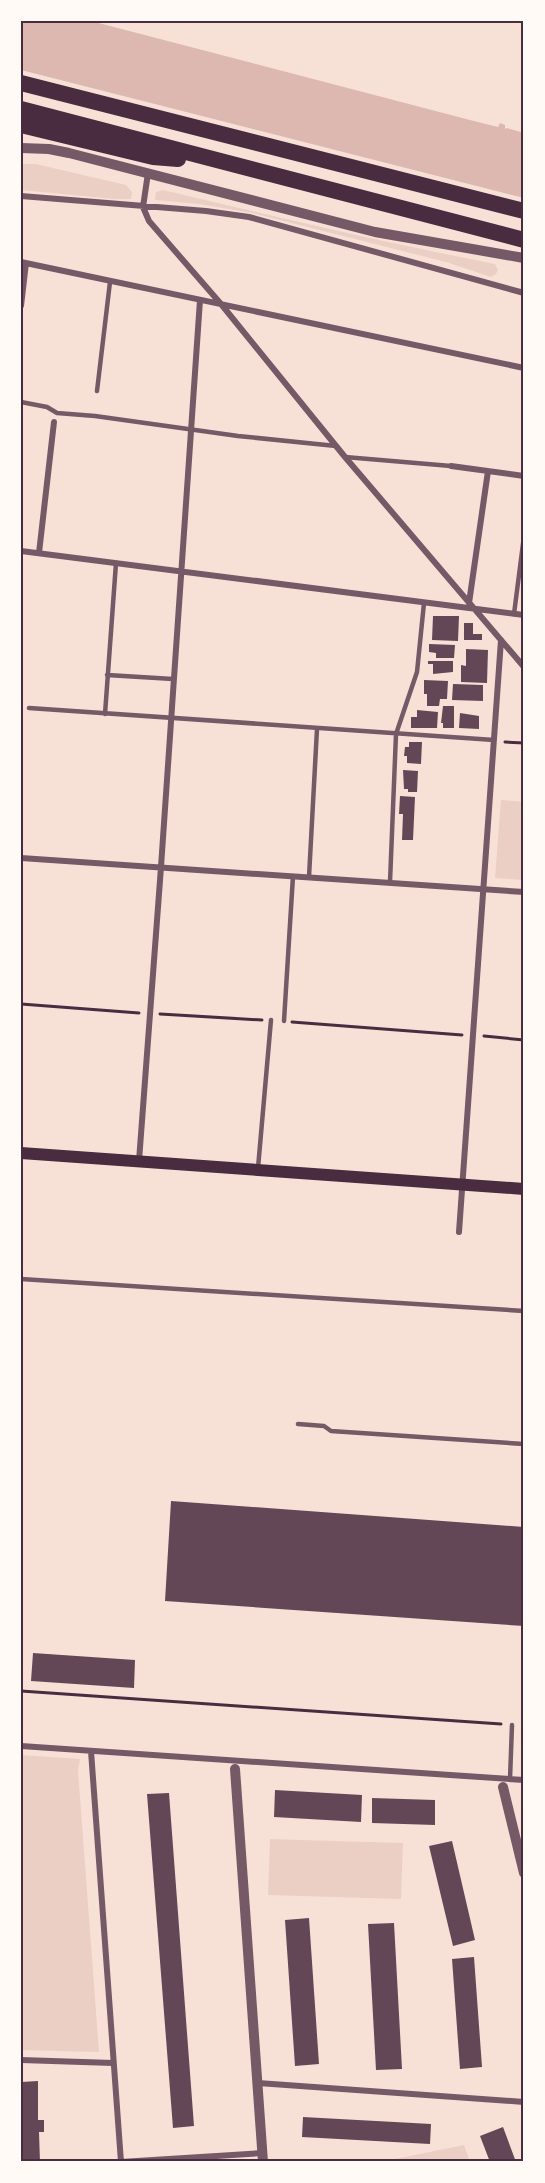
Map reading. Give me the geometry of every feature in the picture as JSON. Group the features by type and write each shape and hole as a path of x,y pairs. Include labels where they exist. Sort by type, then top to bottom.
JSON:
{"highway":[{"path":"21,83 524,211"},
{"path":"21,109 524,240"},
{"path":"21,125 153,157 230,165"}],"main road":[{"path":"21,1154 524,1189"}],"street":[{"path":"21,148 69,153 375,232 524,258"},
{"path":"148,173 143,207 149,221 221,304 345,457 524,667"},
{"path":"21,196 206,210 249,217 524,293"},
{"path":"21,306 24,263 524,368"},
{"path":"139,1162 200,300"},
{"path":"39,553 54,422"},
{"path":"451,466 524,476"},
{"path":"470,603 488,471"},
{"path":"21,551 524,615"},
{"path":"459,1232 501,640"},
{"path":"21,858 524,892"},
{"path":"21,1746 234,1765 505,1781 524,1780"},
{"path":"91,1751 121,2162 263,2158 234,1765"},
{"path":"505,1781 524,1873"},
{"path":"21,2060 113,2063"},
{"path":"258,2083 524,2102"}],"lane":[{"path":"97,391 110,282"},
{"path":"21,402 47,406 57,413 336,446"},
{"path":"54,422 57,413"},
{"path":"345,457 451,466"},
{"path":"514,614 524,536"},
{"path":"105,714 116,563"},
{"path":"390,882 396,734 417,672 424,603"},
{"path":"107,675 173,679"},
{"path":"29,708 494,740"},
{"path":"309,877 317,729"},
{"path":"284,1021 293,876"},
{"path":"258,1171 271,1020"},
{"path":"21,1279 524,1311"},
{"path":"298,1424 324,1426 331,1431 524,1444"},
{"path":"505,1781 512,1725"}],"path":[{"path":"494,740 524,743"},
{"path":"21,1691 512,1725"}],"shaded area":[{"path":"21,21 91,21 498,127 500,123 505,125 505,129 524,133 524,198 21,70"},
{"path":"21,164 36,164 126,185 132,192 131,199 21,190"},
{"path":"163,190 370,238 495,264 498,270 491,277 446,262 252,213 199,204 155,200 156,192"},
{"path":"501,800 524,802 524,880 495,878"},
{"path":"21,1755 80,1759 78,1770 99,2052 21,2050"},
{"path":"270,1839 403,1843 401,1899 268,1895"},
{"path":"464,2145 470,2162 380,2162"}],"building":[{"path":"433,616 459,616 458,641 432,640"},
{"path":"464,623 473,623 473,634 482,634 482,640 464,640"},
{"path":"429,644 455,645 454,658 436,658 436,653 429,652"},
{"path":"466,649 488,650 487,683 461,682 461,665 466,666"},
{"path":"428,661 453,661 453,672 433,674 433,664 428,664"},
{"path":"424,680 448,681 447,699 440,699 439,706 427,706"},
{"path":"453,684 483,685 483,701 452,700"},
{"path":"443,706 454,706 454,728 443,728 443,723 441,723"},
{"path":"417,710 438,712 437,728 411,728 411,717 417,717"},
{"path":"460,713 479,716 479,729 459,728"},
{"path":"409,742 422,742 421,764 407,763 407,756 404,756 405,747 409,747"},
{"path":"403,770 418,771 417,792 408,792 408,789 404,789"},
{"path":"400,796 415,797 413,840 402,840 403,814 399,814"},
{"path":"171,1501 524,1527 524,1626 165,1601"},
{"path":"33,1653 135,1660 134,1688 31,1681"},
{"path":"275,1790 362,1795 361,1822 274,1817"},
{"path":"169,1793 194,2126 173,2128 147,1794"},
{"path":"372,1798 435,1800 435,1825 372,1823"},
{"path":"452,1841 475,1940 453,1946 429,1846"},
{"path":"309,1918 319,2064 295,2066 285,1920"},
{"path":"394,1923 402,2069 376,2070 368,1924"},
{"path":"474,1957 482,2067 460,2069 452,1959"},
{"path":"38,2081 38,2120 44,2120 44,2132 39,2132 40,2162 21,2162 21,2082"},
{"path":"303,2117 431,2124 430,2144 302,2137"},
{"path":"503,2127 516,2162 490,2162 480,2136"}]}
